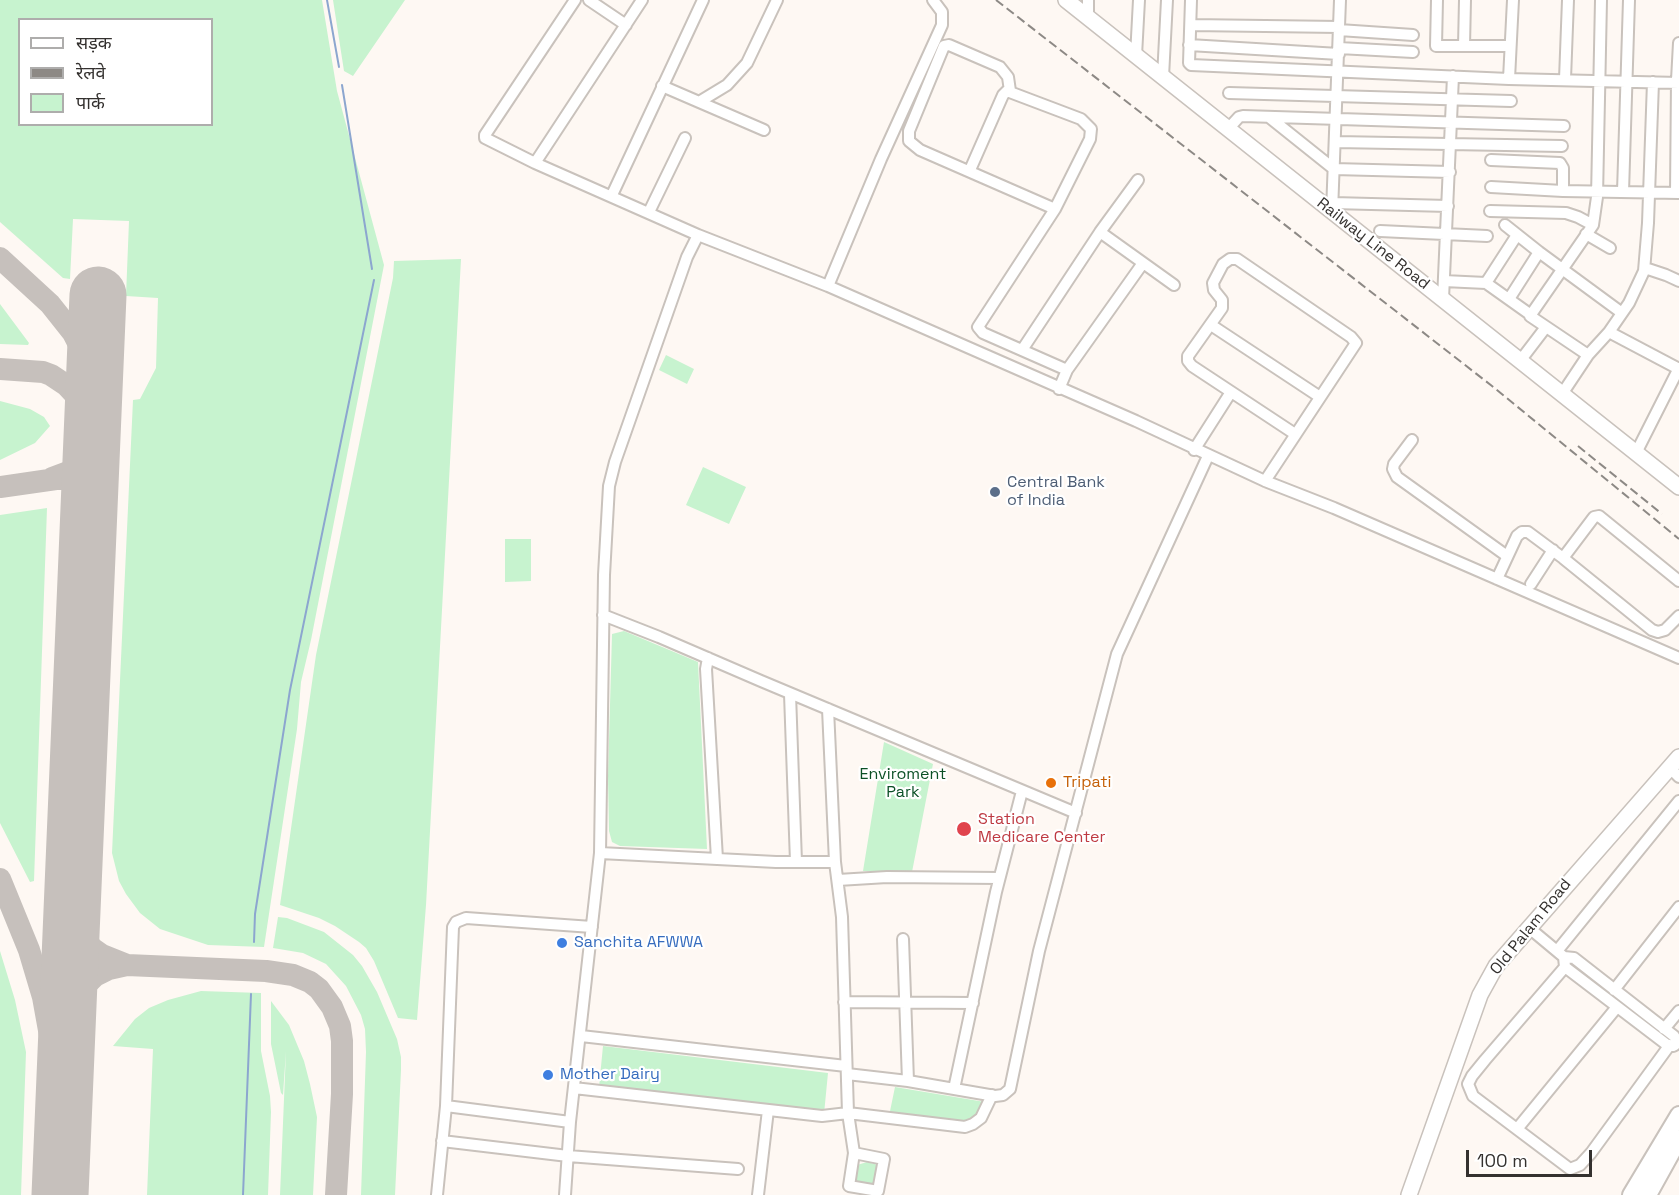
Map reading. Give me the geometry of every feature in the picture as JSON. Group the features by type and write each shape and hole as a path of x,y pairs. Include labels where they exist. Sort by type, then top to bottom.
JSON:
{"main road":[{"path":"1648,1195 1657,1165 1677,1126"},
{"path":"1631,1195 1657,1165"}],"street":[{"path":"575,0 484,136 535,163 612,195 698,235 828,286 1136,421 1194,450 1334,508 1679,658"},
{"path":"589,0 626,25"},
{"path":"535,163 642,0"},
{"path":"612,195 703,0"},
{"path":"699,102 727,85 747,63 777,0"},
{"path":"828,286 881,159 942,25 942,12 933,0"},
{"name":"Railway Line Road","path":"1066,0 1228,129 1333,207 1443,299 1679,487"},
{"path":"1088,0 1088,17"},
{"path":"1136,56 1139,0"},
{"path":"1163,77 1167,0"},
{"path":"1191,0 1189,45 1191,65 1509,79 1678,83"},
{"path":"1335,0 1340,0 1333,207 1448,206"},
{"path":"1437,0 1436,46 1510,46"},
{"path":"1464,46 1465,0"},
{"path":"1509,79 1513,0"},
{"path":"1565,79 1568,0"},
{"path":"1531,315 1589,230 1597,192 1601,0"},
{"path":"1623,192 1629,0"},
{"path":"1191,25 1339,29 1413,35"},
{"path":"1491,187 1678,193 1679,43"},
{"path":"1010,91 1008,77 1000,67 949,45 943,47 908,139 916,147 1055,209"},
{"path":"1189,45 1413,52"},
{"path":"1443,299 1453,76"},
{"path":"1562,394 1588,355 1609,332 1641,282 1645,268 1653,82"},
{"path":"662,86 764,130"},
{"path":"970,170 1003,95 1010,91"},
{"path":"1010,91 1081,119 1091,129 1090,139 1055,209 978,327 982,333 1067,370"},
{"path":"1229,93 1511,101"},
{"path":"1228,129 1239,117 1564,126"},
{"path":"1269,117 1334,169 1450,172"},
{"path":"650,212 685,138"},
{"path":"1336,142 1562,146"},
{"path":"1491,160 1560,163 1563,168 1563,191"},
{"path":"1022,350 1100,232 1138,180"},
{"path":"1490,211 1566,213 1578,217 1610,248"},
{"path":"1505,225 1622,313"},
{"path":"1380,231 1487,236"},
{"path":"1100,232 1174,285"},
{"path":"565,1195 570,1122 600,853 603,615 609,486 615,462 687,257 698,235"},
{"path":"1486,283 1517,235"},
{"path":"1509,300 1539,252"},
{"path":"1265,481 1354,349 1355,341 1237,259 1228,260 1214,279 1214,290 1223,303 1211,325 1188,356 1188,361 1192,366 1295,434"},
{"path":"1059,388 1067,370 1143,263"},
{"path":"1645,268 1666,274 1679,281"},
{"path":"1444,281 1486,283 1588,355"},
{"path":"1211,325 1320,397"},
{"path":"1520,361 1546,327"},
{"path":"1609,332 1679,369 1636,453"},
{"path":"1194,450 1231,392"},
{"path":"1412,440 1394,464 1393,469 1397,477 1508,556"},
{"path":"581,1036 847,1070 992,1095 1007,1092 1012,1084 1039,951 1117,654 1208,456"},
{"path":"1563,558 1594,517 1599,516 1679,581"},
{"path":"1497,579 1517,536 1522,532 1530,533 1652,630 1658,632 1665,630 1679,616"},
{"path":"1531,584 1553,550"},
{"path":"603,615 1076,813"},
{"path":"708,658 706,669 717,859"},
{"path":"790,694 796,862"},
{"path":"828,709 848,1113 854,1153"},
{"name":"Old Palam Road","path":"1409,1195 1480,995 1496,966 1528,927 1676,768"},
{"path":"954,1089 1002,861 1022,791"},
{"path":"1562,959 1574,958 1676,1040 1675,1045 1670,1046 1580,1165 1570,1169 1473,1096 1468,1084 1679,801"},
{"path":"600,853 835,862"},
{"path":"838,880 887,877 999,878"},
{"path":"1614,990 1679,907"},
{"path":"437,1195 446,1106 453,927 456,922 466,918 592,927"},
{"path":"1528,927 1617,1007 1670,1046"},
{"path":"903,939 908,1081"},
{"path":"844,1002 973,1003"},
{"path":"1517,1129 1617,1007"},
{"path":"1664,1029 1679,1011"},
{"path":"574,1088 822,1116 848,1113 969,1126 981,1118 992,1095"},
{"path":"1657,1165 1679,1103"},
{"path":"446,1106 570,1122"},
{"path":"758,1195 768,1110"},
{"path":"442,1141 568,1156 738,1169"},
{"path":"1657,1165 1679,1146"}],"green space":[{"path":"0,0 322,0 337,91 384,265 301,682 297,729 264,947 208,945 160,929 140,913 119,881 112,853 133,400 140,399 156,368 158,298 126,296 129,221 73,219 70,279 63,278 0,222"},
{"path":"333,0 405,0 353,76 344,71"},
{"path":"461,259 426,905 417,1020 398,1018 374,961 359,942 319,918 280,905 316,655 393,278 394,261"},
{"path":"0,304 29,343 28,345 0,344"},
{"path":"666,355 694,369 687,384 659,370"},
{"path":"0,401 30,409 44,417 50,426 35,443 0,460"},
{"path":"703,467 746,487 729,524 686,505"},
{"path":"47,508 34,881 30,882 0,823 0,515"},
{"path":"505,539 531,539 531,581 505,582"},
{"path":"624,631 698,662 707,849 620,846 612,842 609,831 608,776 612,634"},
{"name":"Enviroment Park","path":"884,742 933,764 912,872 863,871"},
{"path":"278,917 287,918 324,932 353,955 377,992 397,1039 401,1070 395,1195 361,1195 366,1052 365,1029 361,1015 346,986 326,964 303,953 273,948"},
{"path":"0,951 15,1000 26,1052 21,1195 0,1195"},
{"path":"201,991 261,993 261,1051 271,1112 268,1195 147,1195 153,1049 113,1046 135,1019 149,1008"},
{"path":"271,1001 289,1025 304,1061 310,1084 317,1117 313,1195 280,1195 286,1051 283,1095 271,1044"},
{"path":"603,1046 828,1073 824,1114 599,1087"},
{"path":"895,1087 985,1102 983,1109 968,1124 889,1116"},
{"path":"867,1162 878,1165 876,1189 854,1185 854,1166"}],"waterway":[{"path":"327,0 339,67"},
{"path":"342,85 372,269"},
{"path":"254,942 255,914 290,690 374,280"},
{"path":"243,1195 251,994"}],"taxiway":[{"path":"0,258 50,304 73,333 90,366 93,402"},
{"path":"0,369 43,372 66,385 80,400 92,434"},
{"path":"52,478 80,465 88,454 92,438"},
{"path":"0,487 56,479 73,479 81,484 86,492 89,512"},
{"path":"0,879 29,950 43,997 56,1069 61,1155"},
{"path":"72,883 77,920 85,938 92,948 102,955 127,965"},
{"path":"66,1045 69,1016 78,993 95,976 109,969 127,965 266,971 293,975 310,982 319,989 332,1007 340,1026 342,1041 342,1094 336,1195"}],"runway":[{"path":"60,1195 98,295"}],"railway":[{"path":"996,0 1492,386 1679,539"},
{"path":"1578,446 1662,514"}],"place":[{"name":"Central Bank of India","path":"995,492"},
{"name":"Tripati","path":"1051,783"},
{"name":"Station Medicare Center","path":"964,829"},
{"name":"Sanchita AFWWA","path":"562,943"},
{"name":"Mother Dairy","path":"548,1075"}]}
